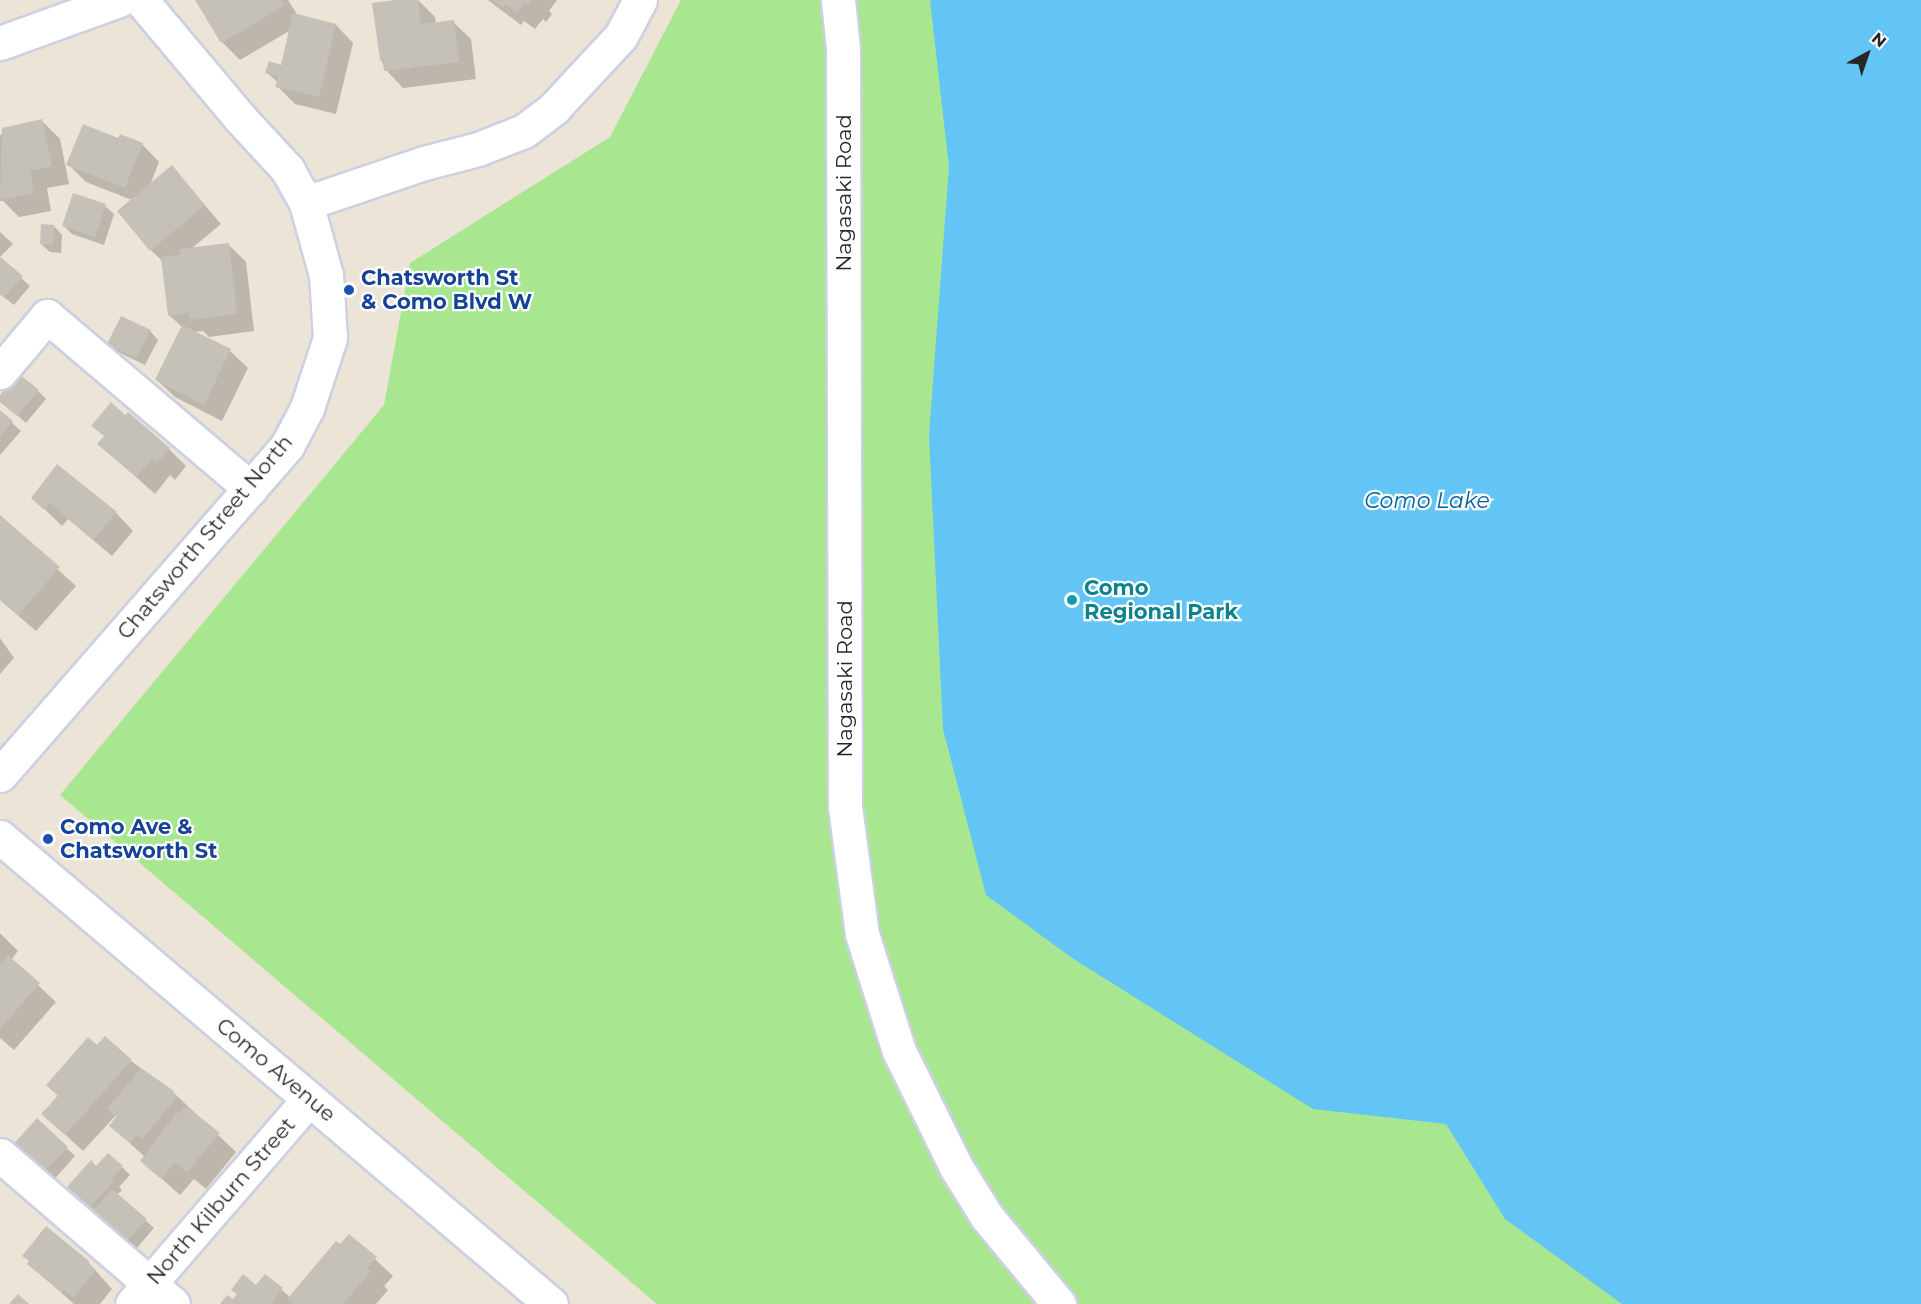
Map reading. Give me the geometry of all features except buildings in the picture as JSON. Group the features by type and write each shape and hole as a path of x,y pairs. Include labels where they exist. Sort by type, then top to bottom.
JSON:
{"street":[{"path":"0,43 119,0"},
{"name":"Chatsworth Street North","path":"0,776 287,446 307,408 330,338 326,275 306,203 288,170 240,118 141,0"},
{"path":"306,203 424,163 478,149 524,131 554,108 614,44 640,0"},
{"name":"Nagasaki Road","path":"838,0 843,48 845,807 862,934 899,1051 951,1157 987,1217 1059,1304"},
{"path":"0,372 47,316 251,489"},
{"name":"Como Avenue","path":"0,837 551,1304"},
{"name":"North Kilburn Street","path":"152,1297 309,1099"},
{"path":"0,1155 152,1297"}],"green space":[{"name":"Como Regional Park","path":"681,0 1921,0 1921,1304 657,1304 60,795 384,405 410,263 610,137"}],"water":[{"name":"Como Lake","path":"930,0 1921,0 1921,1304 1622,1304 1505,1219 1446,1124 1313,1109 1072,958 986,895 943,729 929,435 949,167"}],"place":[{"name":"Chatsworth St & Como Blvd W","path":"349,290"},
{"name":"Como Regional Park","path":"1072,600"},
{"name":"Como Ave & Chatsworth St","path":"48,839"}]}
